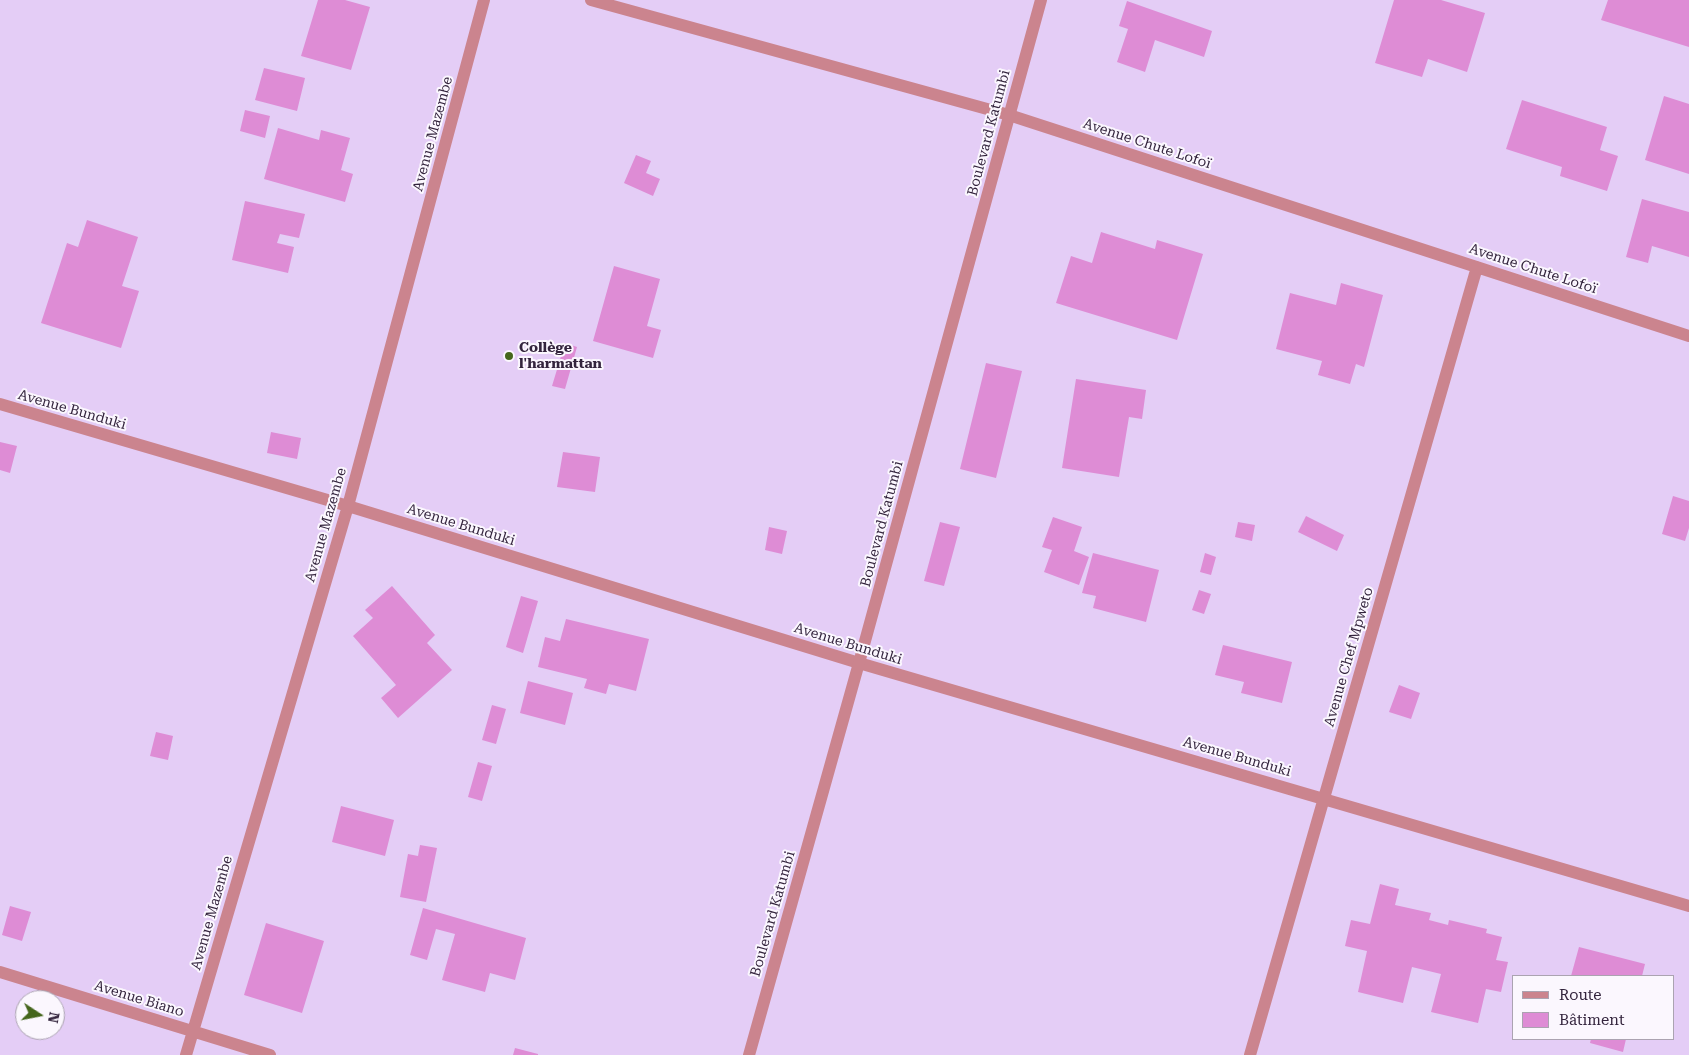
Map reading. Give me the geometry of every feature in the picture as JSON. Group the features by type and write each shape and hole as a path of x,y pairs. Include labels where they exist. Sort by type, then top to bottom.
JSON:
{"street":[{"name":"Avenue Mazembe","path":"186,1055 348,506 484,0"},
{"name":"Avenue Chute Lofoï","path":"591,0 1009,115 1689,336"},
{"name":"Boulevard Katumbi","path":"749,1055 1042,0"},
{"name":"Avenue Chef Mpweto","path":"1250,1055 1477,267"},
{"name":"Avenue Bunduki","path":"0,404 348,506 859,663 1689,906"},
{"name":"Avenue Biano","path":"0,972 270,1055"}],"building":[{"path":"318,0 345,0 370,7 351,70 301,56"},
{"path":"1394,0 1441,0 1485,13 1467,72 1428,59 1422,77 1375,63"},
{"path":"1608,0 1689,0 1689,47 1601,20"},
{"path":"1127,1 1212,31 1204,57 1155,40 1145,72 1117,62 1128,29 1119,26"},
{"path":"264,68 305,78 297,111 255,100"},
{"path":"1664,96 1689,104 1689,174 1645,160"},
{"path":"1522,100 1607,127 1600,150 1618,156 1607,191 1560,176 1562,167 1506,149"},
{"path":"245,110 270,116 265,138 240,131"},
{"path":"278,128 319,140 321,130 350,138 341,170 353,174 345,202 264,179"},
{"path":"636,155 651,161 646,173 660,179 653,196 624,183"},
{"path":"1642,199 1689,212 1689,257 1652,246 1648,263 1626,257"},
{"path":"245,201 305,214 299,238 280,234 277,243 294,247 288,273 232,260"},
{"path":"87,220 138,237 122,286 139,291 121,348 41,323 67,243 78,247"},
{"path":"1101,232 1155,249 1157,240 1203,254 1177,340 1056,303 1071,256 1092,263"},
{"path":"614,266 660,279 647,326 661,330 653,358 593,341"},
{"path":"1341,283 1383,295 1364,367 1356,364 1350,384 1318,375 1322,361 1276,349 1290,293 1336,305"},
{"path":"565,343 577,347 565,389 552,386"},
{"path":"986,363 1022,371 996,478 960,469"},
{"path":"1076,379 1146,390 1142,419 1129,417 1119,477 1062,468"},
{"path":"271,432 301,438 297,459 267,453"},
{"path":"0,442 17,446 10,473 0,470"},
{"path":"563,452 600,457 595,492 557,487"},
{"path":"1673,496 1689,501 1689,528 1685,541 1662,534"},
{"path":"1306,516 1344,535 1337,551 1298,532"},
{"path":"1053,517 1082,527 1074,551 1089,557 1079,585 1044,572 1052,550 1042,547"},
{"path":"940,522 960,527 944,586 924,581"},
{"path":"1238,522 1255,525 1252,541 1235,537"},
{"path":"769,527 787,531 782,554 765,550"},
{"path":"1093,553 1159,570 1146,622 1093,608 1096,596 1082,593"},
{"path":"1205,553 1216,557 1211,575 1200,572"},
{"path":"392,586 435,635 427,643 452,670 398,718 381,698 396,685 353,636 373,618 365,610"},
{"path":"1199,590 1211,594 1204,614 1192,610"},
{"path":"521,596 538,601 523,653 506,647"},
{"path":"566,619 649,639 636,691 609,684 606,694 584,688 587,679 538,667 545,637 560,641"},
{"path":"1223,645 1292,662 1282,703 1241,693 1244,682 1215,675"},
{"path":"528,681 573,693 565,725 520,713"},
{"path":"1399,685 1420,693 1411,719 1389,712"},
{"path":"492,705 506,709 496,744 482,740"},
{"path":"156,732 173,736 168,760 150,756"},
{"path":"478,762 492,766 482,801 468,797"},
{"path":"341,806 394,820 385,856 332,842"},
{"path":"420,845 437,848 426,902 400,897 408,854 418,856"},
{"path":"1380,884 1399,889 1395,905 1431,913 1429,920 1448,925 1449,920 1487,929 1486,933 1502,937 1496,960 1508,962 1501,992 1486,989 1478,1023 1431,1012 1441,974 1412,967 1403,1003 1358,992 1367,951 1345,946 1351,920 1370,924"},
{"path":"10,906 31,912 22,941 2,935"},
{"path":"423,908 526,938 515,980 490,973 485,992 442,980 455,934 436,929 427,960 410,955"},
{"path":"266,923 324,941 302,1013 244,995"},
{"path":"1579,947 1645,964 1642,975 1571,975"},
{"path":"1591,1040 1626,1040 1623,1052 1590,1043"},
{"path":"515,1048 538,1054 538,1055 513,1055"}],"place":[{"name":"Collège l'harmattan","path":"509,356"}]}
